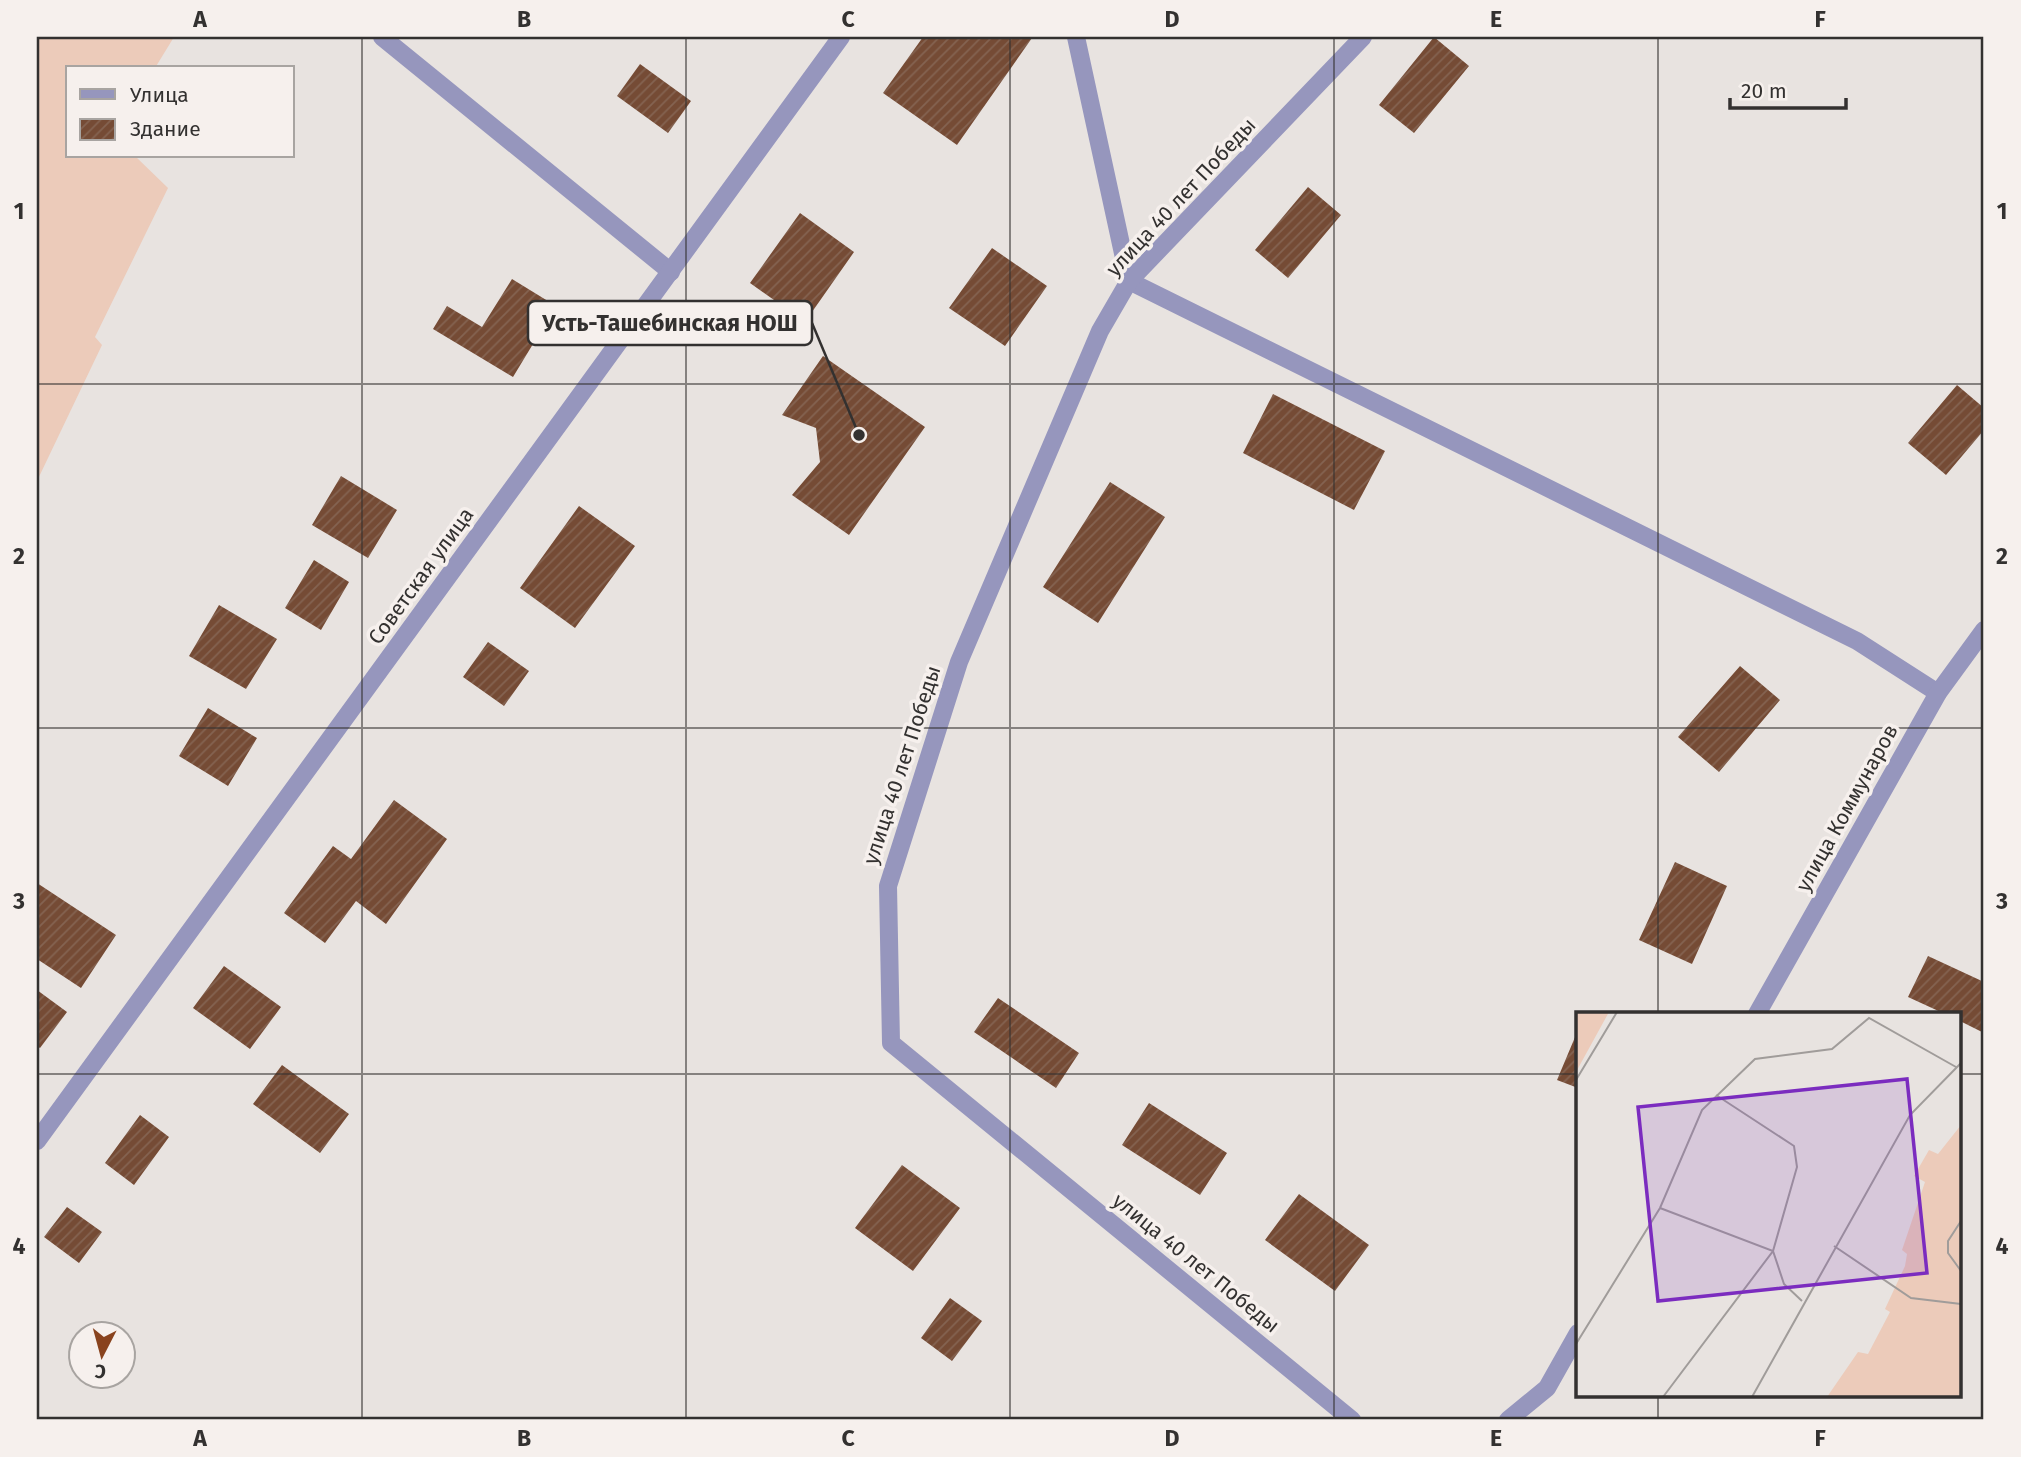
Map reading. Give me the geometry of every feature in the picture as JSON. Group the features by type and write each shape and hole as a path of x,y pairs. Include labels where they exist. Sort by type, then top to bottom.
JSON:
{"street":[{"path":"382,37 671,272"},
{"name":"Советская улица","path":"37,1141 841,37"},
{"path":"1076,37 1129,281 1857,641 1938,693"},
{"name":"улица 40 лет Победы","path":"1352,1420 891,1043 888,886 959,662 1100,331 1129,281 1363,37"},
{"name":"улица Коммунаров","path":"1758,1012 1938,693 1984,630"},
{"path":"1508,1420 1547,1388 1576,1337"}],"shaded area":[{"path":"37,37 174,37 156,66 66,66 66,158 137,158 168,188 95,337 102,345 37,481"}],"building":[{"path":"923,37 1032,38 957,145 883,93"},
{"path":"1434,37 1469,66 1414,133 1379,105"},
{"path":"640,64 691,101 668,133 617,96"},
{"path":"1308,187 1341,215 1288,278 1255,250"},
{"path":"800,213 854,252 805,322 750,283"},
{"path":"992,248 1047,286 1005,346 949,308"},
{"path":"512,279 556,306 513,377 433,329 447,306 482,327"},
{"path":"823,356 925,427 849,535 792,495 820,462 816,428 782,415"},
{"path":"1957,385 1984,408 1984,430 1946,475 1908,443"},
{"path":"1273,394 1385,451 1354,510 1243,453"},
{"path":"341,476 397,510 368,558 312,525"},
{"path":"1110,482 1165,517 1098,623 1043,587"},
{"path":"579,506 635,546 575,628 520,588"},
{"path":"314,560 349,582 321,630 285,608"},
{"path":"219,605 277,639 246,689 189,656"},
{"path":"488,642 529,671 504,706 463,677"},
{"path":"1740,666 1780,700 1719,772 1678,737"},
{"path":"208,708 257,738 228,786 179,756"},
{"path":"394,800 447,839 386,924 356,901 325,943 284,913 333,846 351,859"},
{"path":"1675,862 1727,886 1692,964 1639,940"},
{"path":"37,883 116,935 81,988 37,959"},
{"path":"1928,956 1984,982 1984,1033 1962,1022 1962,1012 1941,1012 1908,997"},
{"path":"224,966 281,1007 250,1049 193,1008"},
{"path":"37,990 67,1012 40,1048 37,1046"},
{"path":"998,998 1079,1053 1056,1088 974,1032"},
{"path":"1576,1035 1576,1087 1557,1080"},
{"path":"282,1065 349,1114 320,1153 253,1104"},
{"path":"1149,1103 1227,1153 1200,1195 1122,1145"},
{"path":"140,1115 169,1137 134,1185 105,1163"},
{"path":"902,1165 960,1208 913,1271 855,1228"},
{"path":"1299,1194 1369,1245 1335,1291 1265,1240"},
{"path":"67,1207 102,1232 79,1263 44,1237"},
{"path":"950,1298 982,1321 952,1361 921,1338"}],"place":[{"name":"Усть-Ташебинская НОШ","path":"859,435"}]}
